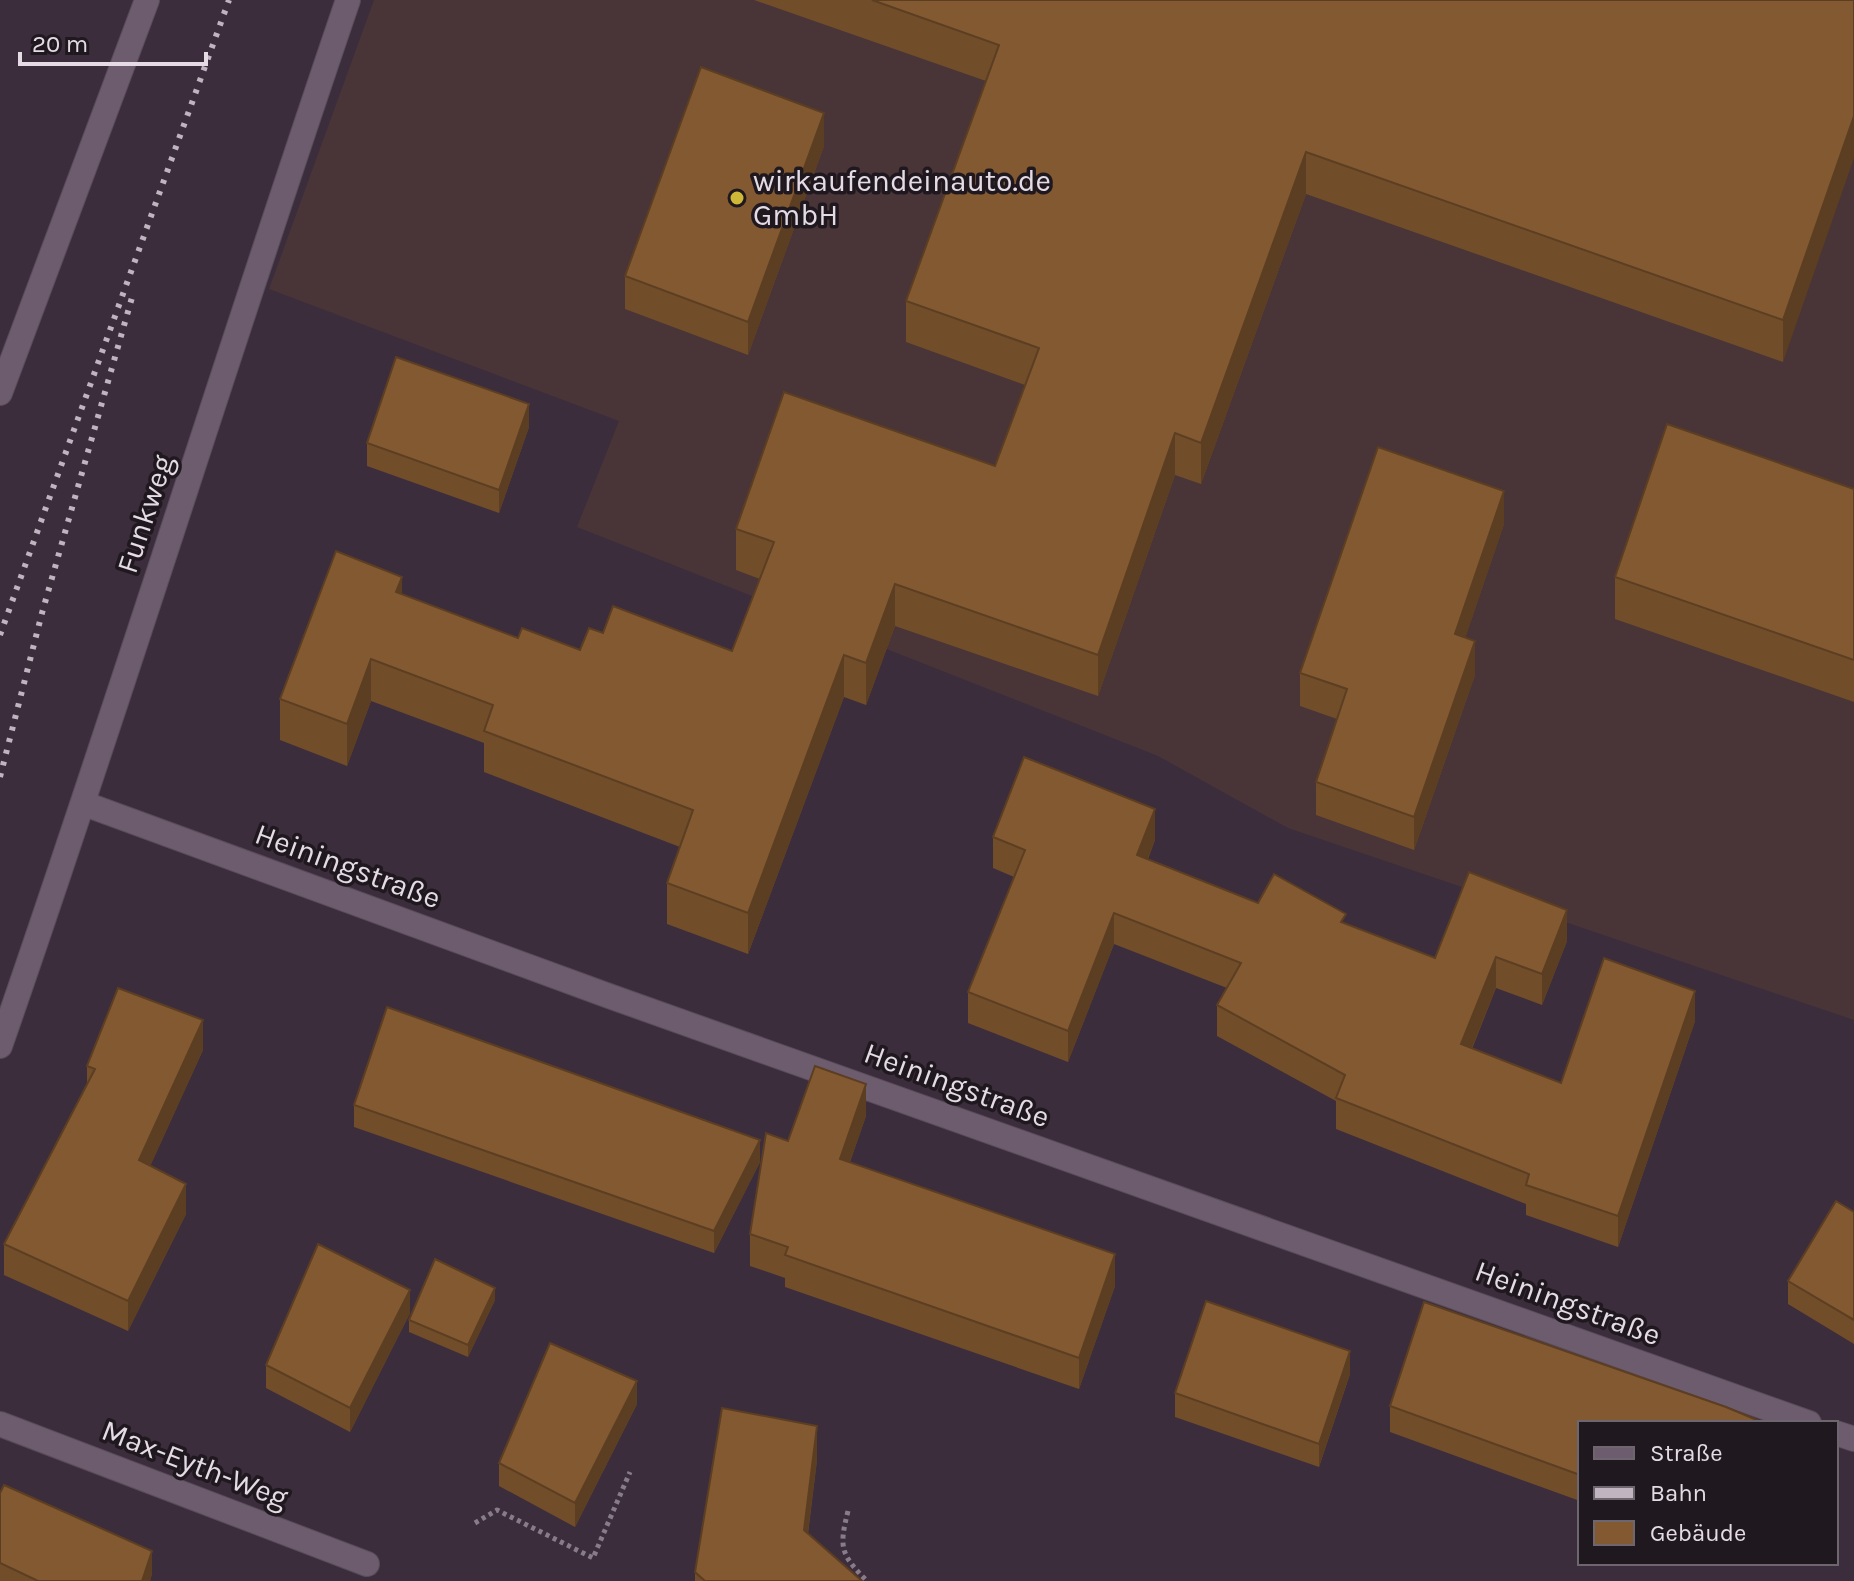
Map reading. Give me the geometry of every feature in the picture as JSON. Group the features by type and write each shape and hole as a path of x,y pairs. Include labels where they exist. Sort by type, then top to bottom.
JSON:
{"street":[{"path":"0,393 147,0"},
{"name":"Funkweg","path":"0,1046 85,804 258,264 348,0"},
{"name":"Heiningstraße","path":"85,804 639,1007 1803,1421"},
{"name":"Max-Eyth-Weg","path":"0,1424 367,1564"}],"path":[{"path":"475,1523 497,1510 593,1558 630,1472"},
{"path":"848,1511 841,1538 846,1560 867,1581"}],"shaded area":[{"path":"374,0 1854,0 1854,1020 1288,828 1158,756 577,527 619,421 269,289"}],"building":[{"path":"872,0 1854,0 1854,116 1783,320 1306,152 1201,443 1175,433 1098,655 895,584 866,663 844,655 748,913 667,883 693,810 484,731 493,705 371,659 347,724 280,699 336,551 402,577 396,592 518,638 522,628 580,650 589,628 603,633 613,606 732,651 774,542 736,529 784,392 995,466 1039,348 906,301 999,45"},
{"path":"701,67 824,113 748,322 625,276"},
{"path":"396,357 529,404 499,490 367,443"},
{"path":"1667,424 1854,489 1854,660 1615,577"},
{"path":"1378,447 1504,491 1455,634 1475,641 1414,817 1316,782 1347,689 1300,673"},
{"path":"1024,757 1155,809 1137,855 1258,903 1274,874 1346,914 1341,922 1435,958 1469,872 1567,910 1542,974 1496,957 1461,1044 1561,1083 1604,958 1695,991 1618,1216 1526,1185 1529,1174 1336,1098 1345,1075 1217,1005 1241,963 1114,913 1068,1031 968,992 1025,850 993,837"},
{"path":"118,988 203,1020 139,1160 186,1184 128,1301 4,1244 95,1069 87,1066"},
{"path":"387,1007 760,1140 714,1231 354,1105"},
{"path":"815,1066 866,1084 840,1159 1115,1254 1079,1358 785,1255 788,1247 750,1234 766,1133 788,1141"},
{"path":"1836,1201 1854,1212 1854,1320 1788,1281"},
{"path":"318,1244 410,1290 350,1408 266,1365"},
{"path":"435,1259 495,1288 468,1345 409,1320"},
{"path":"1206,1301 1350,1351 1319,1444 1175,1393"},
{"path":"1424,1302 1759,1421 1578,1421 1578,1474 1390,1406"},
{"path":"550,1343 637,1381 575,1503 499,1463"},
{"path":"722,1408 817,1426 804,1530 862,1581 705,1581 695,1572"},
{"path":"4,1485 152,1551 142,1581 38,1581 0,1563 0,1493"}],"railway":[{"path":"0,635 229,0"},
{"path":"0,777 42,613 133,294"}],"place":[{"name":"wirkaufendeinauto.de GmbH","path":"737,198"}]}
